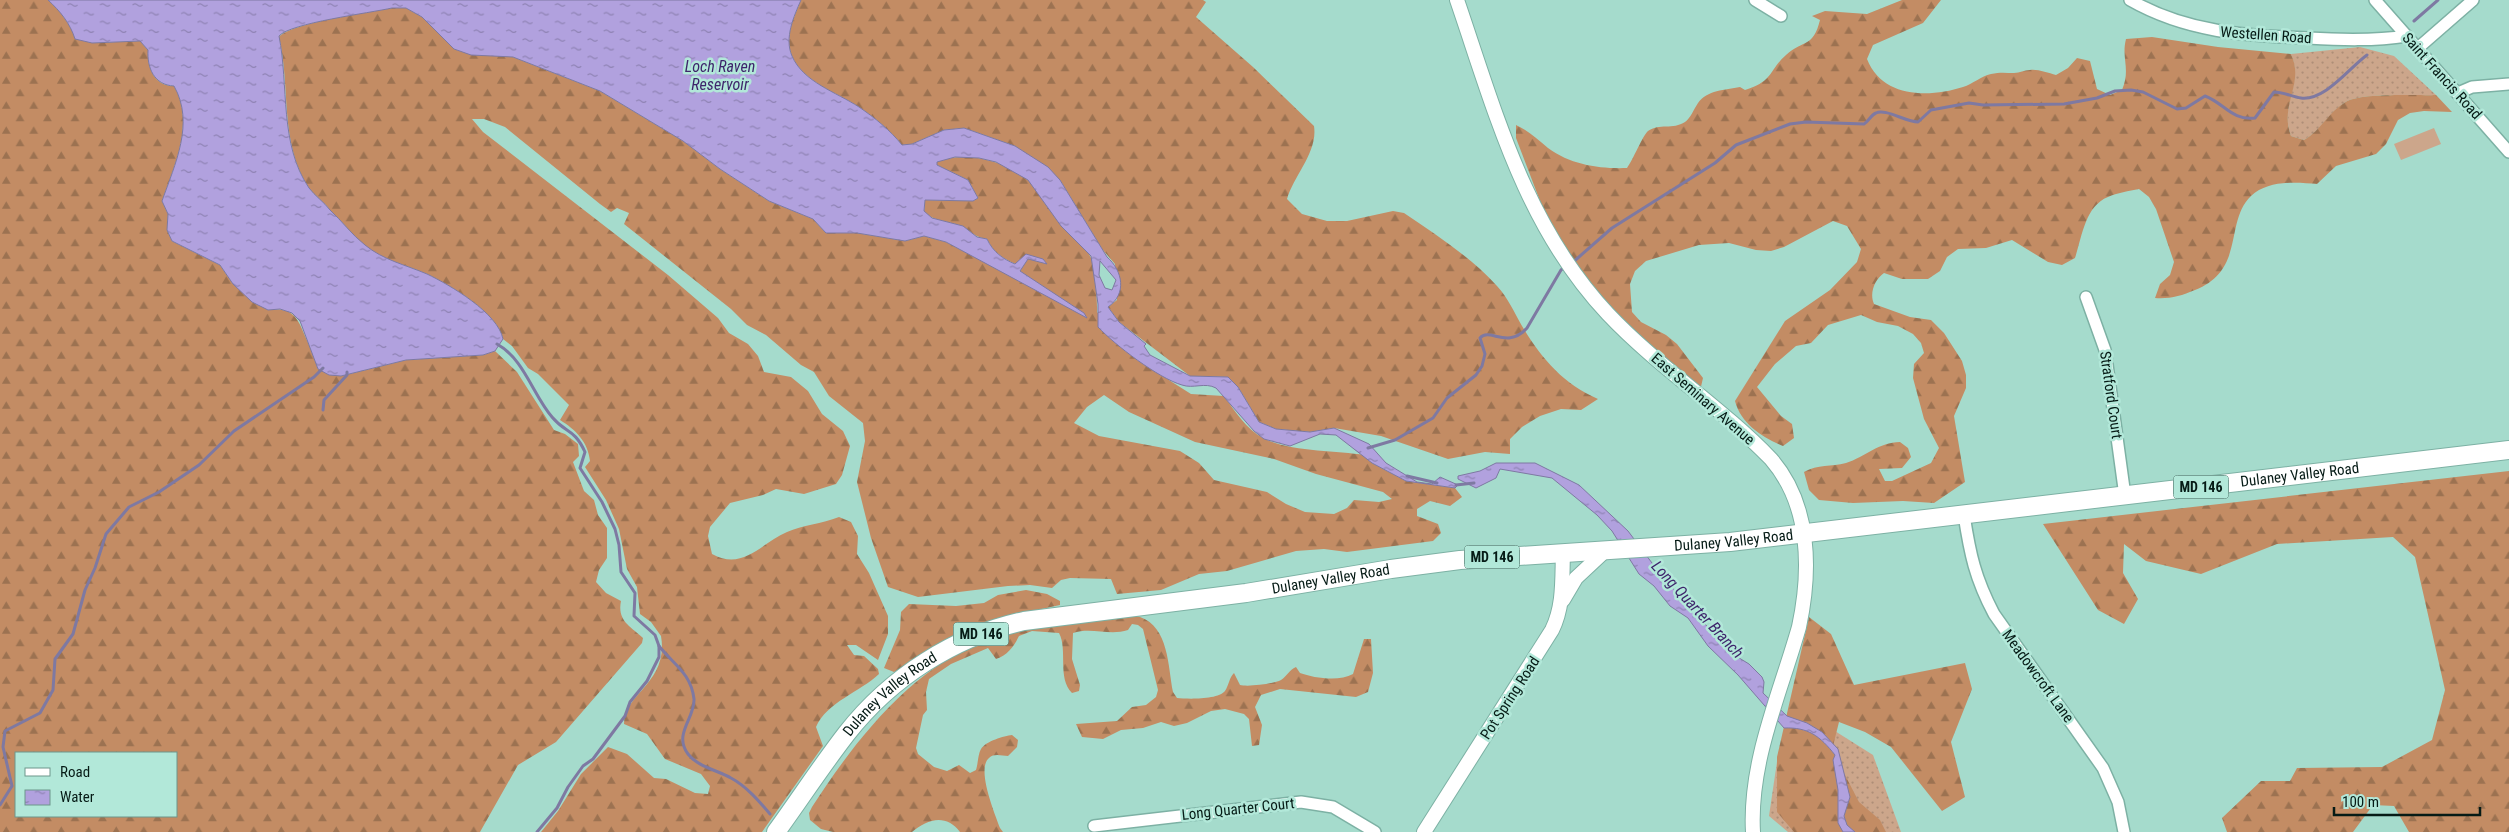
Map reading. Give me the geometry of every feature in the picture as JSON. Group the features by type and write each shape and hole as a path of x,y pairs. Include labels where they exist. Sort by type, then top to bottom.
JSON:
{"main road":[{"name":"Dulaney Valley Road","path":"776,832 842,739 871,707 900,680 926,662 961,642 997,628 1051,616 1253,592 1411,566 1563,552 1647,548 1804,534 2509,450"}],"street":[{"name":"East Seminary Avenue","path":"1457,0 1523,185 1543,226 1568,265 1621,327 1772,459 1794,494 1804,534 1803,606 1799,627 1774,708 1756,780 1753,832"},
{"path":"1755,0 1781,16"},
{"name":"Westellen Road","path":"2130,0 2171,19 2222,33 2377,41 2407,36"},
{"name":"Saint Francis Road","path":"2375,0 2509,152"},
{"path":"2418,48 2473,0"},
{"path":"2458,93 2472,87 2509,84"},
{"name":"Stratford Court","path":"2086,298 2105,350 2125,496"},
{"name":"Meadowcroft Lane","path":"1964,515 1970,556 1983,594 1994,614 2103,768 2118,802 2124,832"},
{"path":"1560,607 1576,578 1614,550"},
{"name":"Pot Spring Road","path":"1424,832 1543,645 1555,623 1560,607 1563,552"},
{"name":"Long Quarter Court","path":"1094,826 1301,802 1333,807 1375,832"}],"shaded area":[{"path":"2360,47 2394,56 2436,95 2388,95 2351,100 2339,107 2304,140 2291,136 2288,114 2295,75 2291,54"},
{"path":"2434,128 2441,144 2401,160 2394,144"},
{"path":"1792,704 1873,755 1901,832 1788,832 1769,816 1778,755"}],"green space":[{"path":"0,0 48,0 59,10 72,29 92,43 140,41 148,50 149,63 153,74 161,83 174,86 183,114 181,144 162,201 168,214 167,230 172,241 220,265 233,284 268,310 288,311 292,314 302,329 318,369 341,376 406,360 483,355 495,351 517,372 554,430 565,434 578,444 579,456 573,462 584,491 594,500 598,515 607,528 607,558 599,570 596,582 606,593 621,601 620,608 623,618 643,638 642,643 556,742 518,765 480,832 0,832"},
{"path":"801,0 1203,0 1206,2 1196,17 1253,67 1314,126 1314,136 1309,154 1287,199 1302,214 1327,221 1347,221 1393,211 1404,213 1453,247 1487,275 1504,295 1529,338 1545,359 1574,386 1598,399 1581,410 1561,409 1540,416 1522,427 1510,439 1510,454 1485,452 1448,459 1381,436 1334,428 1310,432 1276,429 1259,422 1238,387 1228,377 1190,376 1119,322 1108,307 1117,300 1115,264 1102,249 1060,180 1015,146 964,128 944,130 912,144 902,145 887,129 865,111 821,86 804,73 792,56 789,42 791,27"},
{"path":"1902,0 1941,0 1923,23 1873,45 1867,59 1874,72 1884,81 1895,88 1908,92 1936,93 1950,91 1967,86 1987,75 1997,73 2016,73 2033,70 2056,75 2068,68 2077,58 2090,61 2097,89 2110,95 2122,90 2125,83 2126,39 2152,37 2218,47 2291,54 2295,65 2295,75 2289,104 2288,125 2291,136 2304,140 2338,107 2362,97 2436,95 2452,112 2424,111 2410,113 2398,120 2386,144 2376,154 2336,166 2317,184 2282,183 2258,191 2251,196 2243,207 2228,258 2221,271 2211,281 2195,290 2180,295 2155,298 2160,284 2170,275 2174,262 2156,209 2149,197 2139,189 2119,193 2100,201 2089,215 2075,258 2062,265 2048,262 2012,240 1986,248 1958,249 1947,257 1940,271 1928,279 1902,279 1884,273 1874,287 1872,295 1874,304 1910,317 1931,320 1944,333 1962,361 1966,375 1966,388 1954,416 1965,482 1934,503 1903,501 1853,503 1819,500 1809,490 1804,472 1809,469 1846,463 1885,444 1900,442 1908,448 1911,457 1902,468 1879,469 1885,481 1892,481 1931,463 1939,448 1924,419 1913,378 1914,364 1924,353 1921,343 1913,334 1898,326 1877,322 1861,315 1828,325 1811,343 1796,346 1775,364 1757,387 1781,416 1792,424 1794,438 1783,446 1775,442 1753,429 1738,409 1735,401 1785,321 1830,290 1857,262 1861,249 1847,226 1833,221 1784,247 1771,251 1756,250 1729,243 1699,245 1646,261 1635,271 1630,284 1632,312 1641,322 1666,335 1677,344 1703,378 1700,391 1616,314 1572,262 1545,214 1516,138 1516,125 1557,154 1576,162 1596,167 1627,168 1648,131 1657,127 1676,126 1685,122 1706,95 1740,87 1745,90 1754,87 1766,79 1786,55 1807,42 1814,35 1820,20 1812,16 1825,11 1867,14"},
{"path":"392,8 406,8 422,17 454,49 513,57 600,91 683,141 720,169 769,201 813,219 826,233 857,233 905,241 924,236 946,242 998,269 1023,274 1020,271 1028,258 1026,254 1016,264 1011,262 995,251 987,239 976,236 962,226 934,218 924,211 925,200 973,201 978,198 968,180 937,165 937,162 960,157 973,158 998,163 1010,168 1035,187 1061,225 1090,256 1094,274 1097,312 1134,357 1191,394 1224,396 1246,425 1263,438 1274,443 1299,448 1365,455 1372,463 1406,481 1455,488 1462,497 1450,506 1430,501 1417,509 1417,516 1438,524 1441,533 1433,541 1347,552 1324,549 1296,551 1227,571 1199,574 1161,590 1117,594 1111,579 1070,578 1061,580 1052,588 1030,585 1008,586 918,597 888,587 871,538 857,482 865,441 863,423 829,396 814,372 801,365 766,335 747,325 731,309 624,224 629,213 617,208 611,212 505,127 484,119 472,119 483,132 668,275 718,318 729,333 748,344 758,356 764,372 791,377 808,391 822,414 843,431 850,446 842,475 836,484 804,494 776,489 763,495 730,503 710,527 708,536 712,554 723,558 742,558 787,532 839,517 851,522 858,536 857,554 869,573 888,616 888,634 878,660 856,645 847,645 854,655 864,656 878,669 879,674 836,704 821,718 816,727 823,746 762,832 541,832 558,811 581,774 608,747 627,754 654,778 666,779 695,793 708,794 710,786 701,774 665,759 647,734 624,724 626,713 631,704 653,676 659,665 662,652 661,636 651,622 640,614 637,587 627,569 619,529 606,500 585,467 590,461 587,448 576,432 560,420 569,405 538,374 528,368 512,346 503,339 499,329 483,310 437,279 387,259 365,246 311,191 300,171 289,134 285,75 279,37 298,27","holes":["1104,395 1129,412 1195,442 1274,459 1316,474 1383,492 1392,499 1379,502 1354,500 1347,508 1334,514 1305,512 1286,504 1267,492 1214,480 1199,463 1180,451 1099,436 1074,423 1087,407"]},
{"path":"2509,471 2509,832 2409,832 2394,806 2373,805 2353,832 2227,832 2222,818 2261,781 2290,781 2297,768 2382,767 2432,740 2445,690 2415,557 2393,537 2277,544 2201,574 2146,561 2124,544 2123,573 2138,599 2124,624 2098,610 2043,524"},
{"path":"1026,590 1047,594 1060,601 1060,605 1000,618 966,631 894,672 884,668 900,630 901,612 909,604 956,606 984,603 998,595"},
{"path":"1112,616 1140,617 1150,622 1157,629 1166,649 1173,692 1177,698 1202,698 1221,694 1225,691 1234,673 1240,685 1244,686 1260,685 1281,680 1296,667 1300,673 1312,676 1341,678 1353,674 1364,639 1371,639 1373,673 1368,692 1356,697 1280,689 1261,695 1255,707 1262,725 1259,745 1252,746 1249,719 1244,714 1225,709 1211,711 1187,723 1174,726 1161,722 1143,728 1121,730 1103,739 1082,737 1076,724 1117,721 1132,707 1146,705 1156,697 1158,690 1143,629 1138,625 1132,624 1128,630 1121,632 1080,631 1073,633 1072,659 1080,685 1079,691 1072,693 1065,680 1063,647 1059,633 1032,631 1019,636 1010,650 996,659 988,648 951,664 929,679 926,692 927,710 923,715 916,748 918,754 934,767 947,771 959,765 970,773 976,770 983,746 991,741 1012,735 1018,740 1017,747 1008,756 993,756 989,758 986,764 985,781 991,803 1003,832 960,832 949,822 936,820 918,827 912,832 833,832 821,829 810,820 809,813 812,807 866,732 888,708 935,668 961,652 1004,635 1050,625"},
{"path":"1809,617 1831,634 1854,685 1965,663 1972,689 1951,742 1965,797 1942,811 1891,747 1865,732 1839,722 1832,750 1859,802 1880,820 1886,832 1794,832 1777,812 1777,757"}],"water":[{"name":"Loch Raven Reservoir","path":"48,0 801,0 789,35 790,49 797,65 812,80 871,115 902,145 912,144 944,130 964,128 1015,146 1048,167 1060,180 1107,257 1117,269 1121,282 1120,289 1114,302 1108,307 1119,322 1146,344 1144,346 1150,355 1190,376 1228,377 1238,387 1259,422 1276,429 1310,432 1334,428 1369,444 1386,463 1417,482 1432,484 1440,477 1458,485 1455,488 1406,481 1372,463 1336,435 1320,434 1290,446 1264,439 1254,431 1216,388 1212,386 1182,385 1161,376 1137,360 1098,327 1098,304 1091,256 1061,226 1028,180 996,162 979,158 955,157 937,162 937,165 968,180 978,198 973,201 925,200 924,211 932,218 963,226 977,237 987,239 992,248 1006,260 1015,264 1026,254 1043,259 1047,264 1028,259 1020,271 1084,313 1087,318 946,242 924,236 905,241 857,233 826,233 813,219 769,201 720,169 683,141 600,91 513,57 471,55 454,49 422,17 406,8 392,8 331,19 298,27 286,31 279,36 286,114 293,153 309,188 360,241 379,255 427,274 472,301 492,319 503,339 495,351 483,355 406,360 341,376 329,375 318,369 300,321 292,313 280,309 268,310 252,302 233,284 220,265 172,241 167,230 168,214 162,201 181,144 183,114 174,86 161,82 153,74 149,63 148,50 140,41 92,43 75,39 67,23","holes":["1100,261 1116,280 1112,290 1105,288 1099,275"]},
{"path":"1496,463 1535,463 1579,485 1628,531 1661,575 1731,653 1749,664 1762,677 1764,682 1763,693 1787,716 1807,723 1822,732 1838,749 1850,797 1844,816 1847,825 1855,832 1843,832 1838,823 1838,790 1833,760 1835,755 1813,734 1800,729 1784,728 1738,675 1708,646 1688,618 1670,606 1654,586 1639,574 1612,531 1597,515 1552,478 1500,469 1496,478 1476,488 1458,479 1458,476 1480,471"}],"waterway":[{"path":"2414,21 2438,0"},
{"path":"1572,263 1612,228 1715,163 1736,145 1790,124 1806,122 1864,124 1874,114 1880,112 1918,122 1931,110 1969,103 1983,105 2064,104 2097,98 2115,91 2131,90 2143,92 2177,109 2186,108 2205,96 2240,117 2255,118 2274,92 2310,98 2328,89 2367,55"},
{"path":"1368,448 1395,440 1433,418 1447,398 1476,375 1482,366 1485,354 1480,338 1484,335 1506,338 1520,334 1527,328 1561,270 1566,266"},
{"path":"497,344 521,368 552,417 581,444 585,452 580,468 602,502 615,529 619,545 621,572 635,593 634,616 655,635 659,646 659,657 647,681 630,702 625,716 593,759 583,766 568,787 557,808 537,832"},
{"path":"0,805 12,786 3,747 5,731 40,713 53,690 55,659 73,634 85,590 95,568 106,534 129,507 159,492 199,465 234,431 314,377 323,368"},
{"path":"323,410 324,400 347,375 347,372"},
{"name":"Long Quarter Branch","path":"1407,476 1437,483"},
{"name":"Long Quarter Branch","path":"1456,485 1474,483"},
{"path":"659,646 681,670 692,690 693,706 683,740 688,754 697,762 742,785 770,814"}]}
